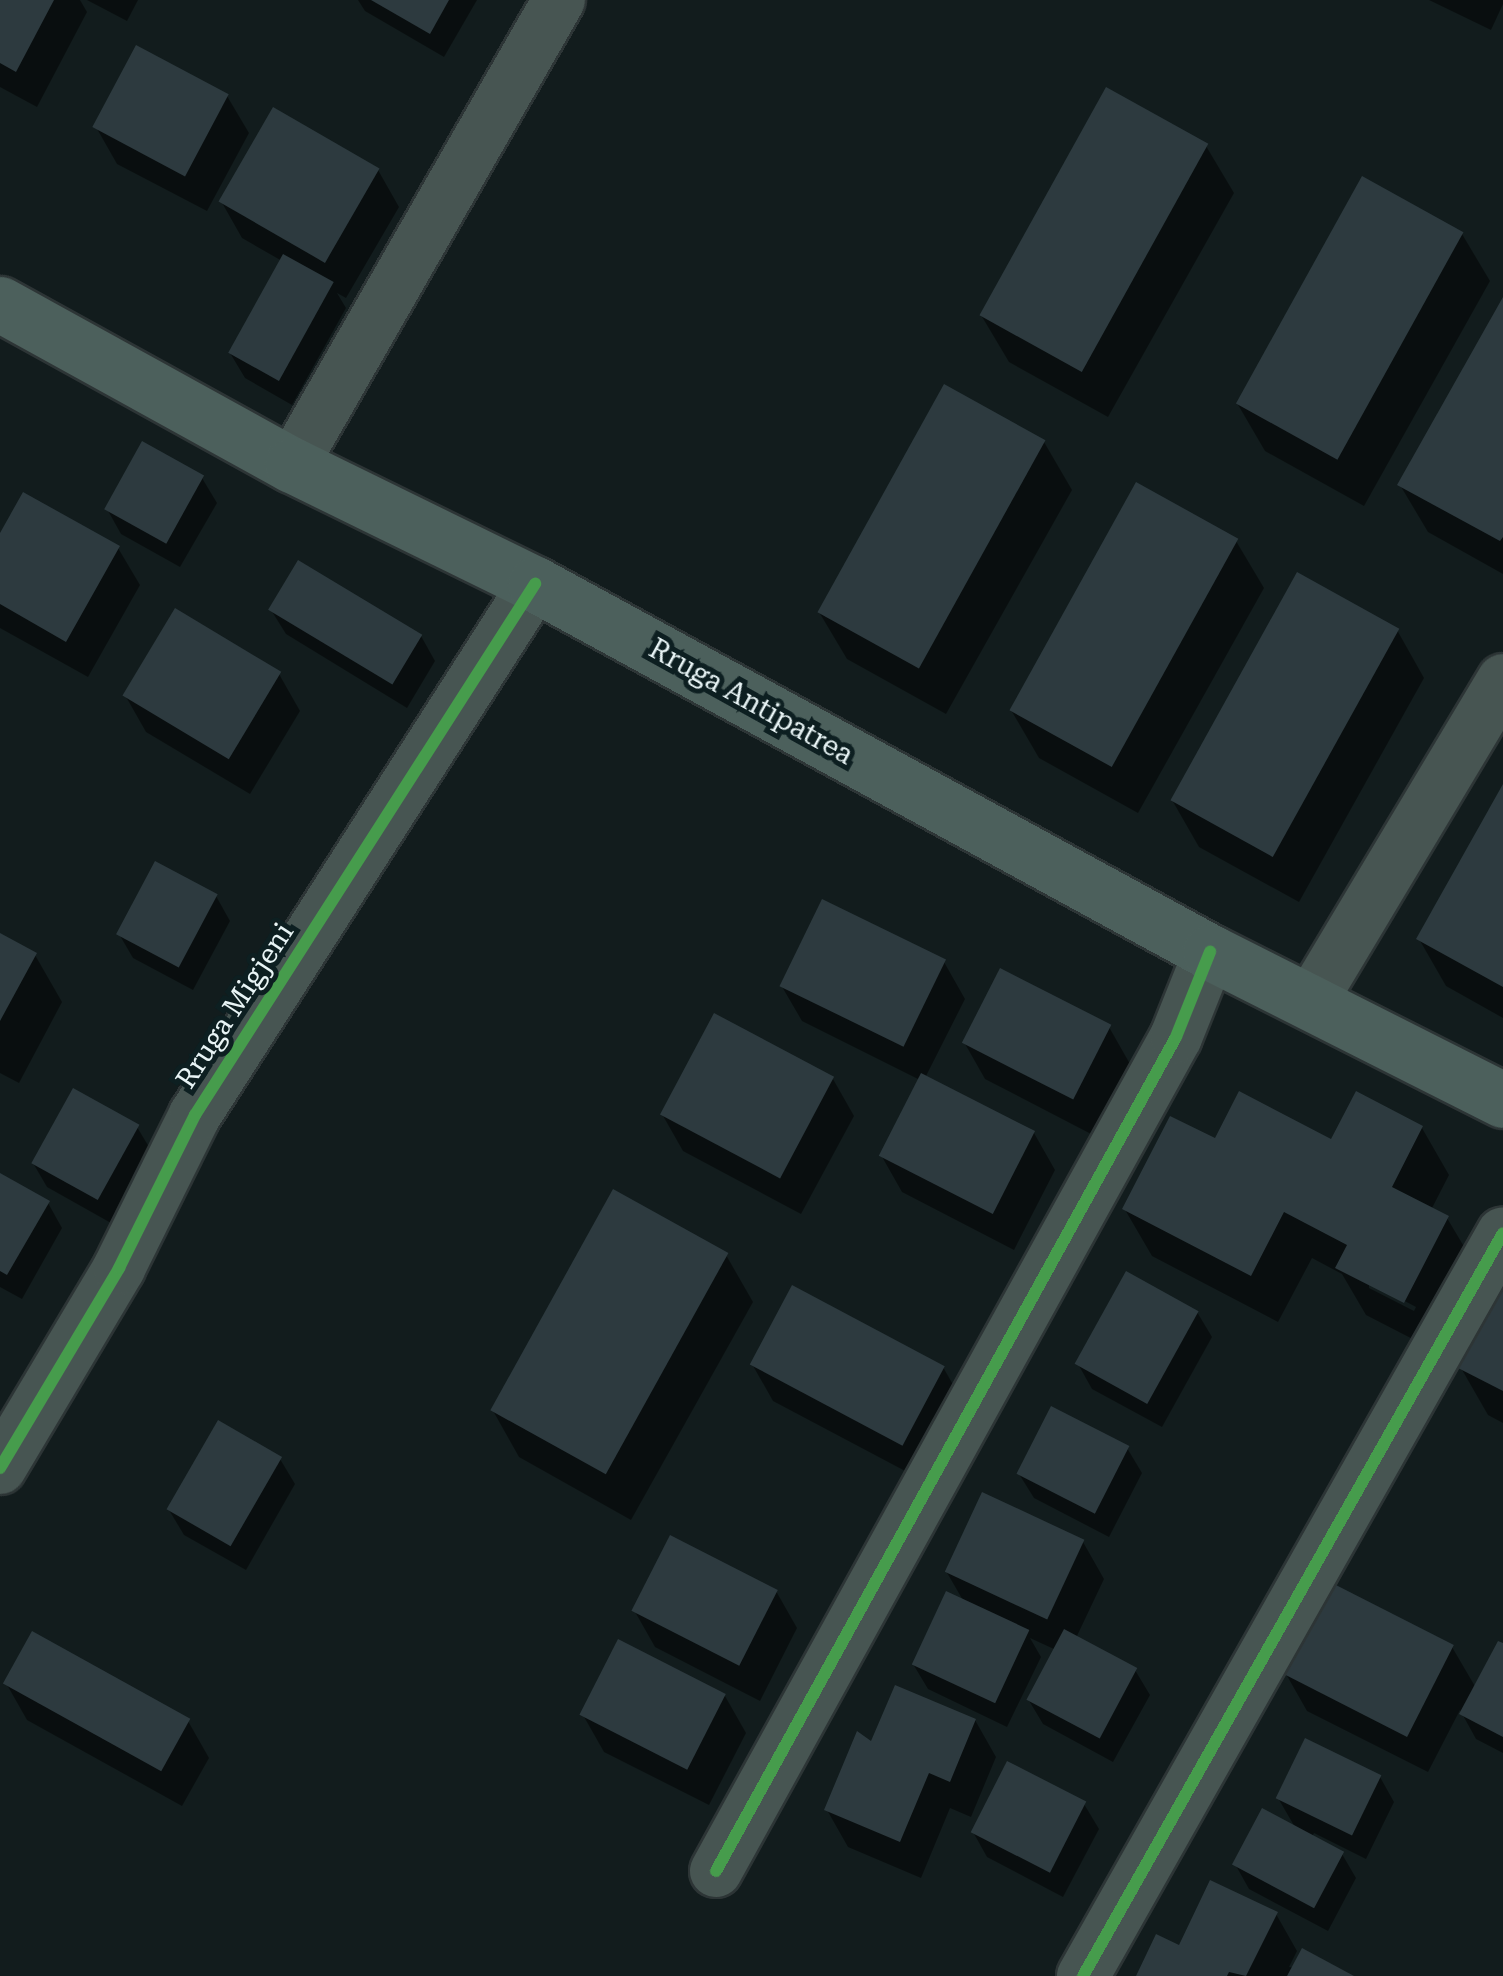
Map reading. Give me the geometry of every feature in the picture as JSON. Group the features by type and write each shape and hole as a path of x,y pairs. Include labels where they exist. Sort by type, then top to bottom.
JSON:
{"main road":[{"name":"Rruga Antipatrea","path":"0,304 292,465 535,584 1210,952 1503,1100"}],"street":[{"path":"292,465 559,0"},
{"name":"Rruga Migjeni","path":"0,1468 119,1268 195,1116 535,584"},
{"path":"1312,1002 1503,680"},
{"path":"716,1871 1176,1037 1210,952"},
{"path":"1083,1976 1503,1232"}],"building":[{"path":"0,0 54,0 16,72 0,63"},
{"path":"371,0 449,0 430,34"},
{"path":"136,45 229,94 185,176 92,127"},
{"path":"1106,87 1208,144 1082,372 979,315"},
{"path":"273,107 380,168 325,263 218,201"},
{"path":"1362,176 1463,232 1337,460 1236,403"},
{"path":"283,254 334,282 279,381 228,353"},
{"path":"1503,297 1503,537 1500,541 1397,485"},
{"path":"944,384 1045,440 919,669 817,612"},
{"path":"142,441 204,475 166,544 104,509"},
{"path":"1136,482 1238,539 1112,767 1009,710"},
{"path":"23,492 120,546 66,642 0,604 0,533"},
{"path":"298,560 422,635 392,684 268,610"},
{"path":"1297,572 1399,629 1273,857 1170,800"},
{"path":"175,608 281,672 229,759 122,695"},
{"path":"1503,784 1503,987 1416,939"},
{"path":"155,861 218,894 179,968 116,934"},
{"path":"822,899 946,959 904,1047 779,986"},
{"path":"0,933 37,953 0,1021"},
{"path":"1000,968 1111,1025 1073,1100 962,1043"},
{"path":"714,1013 834,1077 780,1178 660,1115"},
{"path":"921,1073 1035,1131 993,1214 879,1156"},
{"path":"73,1088 139,1125 98,1200 31,1163"},
{"path":"1239,1091 1331,1139 1356,1091 1423,1126 1392,1187 1449,1216 1404,1303 1335,1268 1347,1245 1284,1212 1251,1276 1122,1209 1170,1116 1215,1138"},
{"path":"0,1173 50,1201 7,1275 0,1271"},
{"path":"613,1189 728,1253 606,1474 490,1410"},
{"path":"1126,1271 1199,1311 1147,1404 1075,1364"},
{"path":"1503,1279 1503,1391 1458,1368"},
{"path":"792,1285 945,1366 902,1446 750,1364"},
{"path":"1051,1406 1129,1446 1095,1514 1016,1474"},
{"path":"218,1420 282,1457 231,1546 166,1509"},
{"path":"982,1492 1084,1540 1047,1620 945,1572"},
{"path":"670,1535 778,1590 739,1666 631,1611"},
{"path":"1330,1582 1454,1645 1407,1737 1283,1674"},
{"path":"946,1591 1029,1630 995,1703 912,1664"},
{"path":"1064,1629 1137,1668 1100,1739 1026,1700"},
{"path":"32,1631 190,1719 161,1771 3,1683"},
{"path":"618,1639 726,1694 687,1770 579,1715"},
{"path":"1498,1641 1503,1643 1503,1737 1459,1714"},
{"path":"895,1685 976,1719 950,1782 929,1773 900,1842 824,1810 857,1731 871,1741"},
{"path":"1305,1738 1381,1775 1352,1835 1276,1798"},
{"path":"1007,1761 1086,1801 1050,1873 971,1832"},
{"path":"1262,1808 1344,1852 1314,1908 1232,1865"},
{"path":"1210,1880 1278,1912 1246,1976 1229,1972 1227,1976 1136,1976 1156,1934 1179,1945"},
{"path":"1302,1948 1354,1976 1287,1976"}],"cycle path":[{"path":"0,1468 119,1268 195,1115 535,584"},
{"path":"716,1871 1176,1037 1210,952"},
{"path":"1083,1976 1503,1233"}]}
